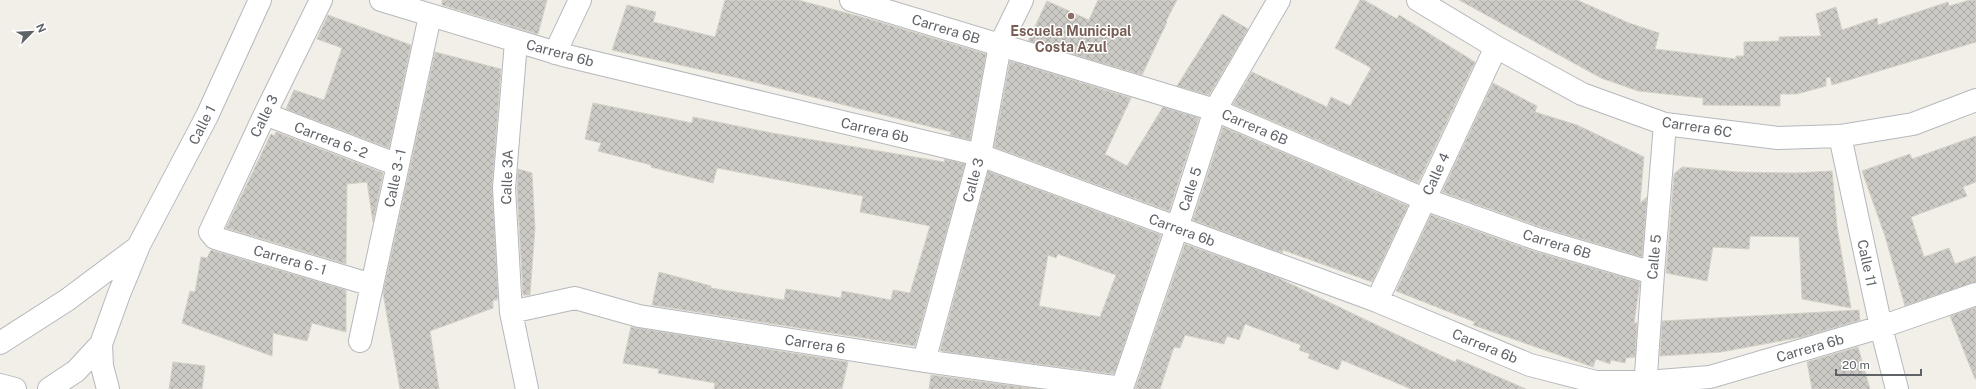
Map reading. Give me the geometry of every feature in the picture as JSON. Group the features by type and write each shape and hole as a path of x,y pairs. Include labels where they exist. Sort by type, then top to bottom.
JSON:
{"street":[{"name":"Calle 1","path":"108,389 102,366 101,344 118,294 138,247 207,116 260,0"},
{"name":"Calle 3","path":"210,232 265,114 321,0"},
{"name":"Carrera 6b","path":"382,0 430,16 555,53 980,155 1377,301 1530,364 1596,382 1645,386 1710,377 1881,327 1976,294"},
{"path":"555,53 580,0"},
{"name":"Carrera 6B","path":"851,0 1215,110 1424,199 1537,239 1653,272"},
{"name":"Calle 3","path":"924,361 980,155 1000,45 1022,0"},
{"name":"Calle 5","path":"1122,388 1177,228 1215,110 1279,0"},
{"name":"Carrera 6C","path":"1418,0 1582,94 1665,124 1778,138 1840,136 1913,124 1976,100"},
{"name":"Calle 3 - 1","path":"360,341 430,16"},
{"name":"Calle 3A","path":"516,42 504,188 511,312 527,389"},
{"name":"Calle 4","path":"1377,301 1496,46"},
{"name":"Carrera 6 - 2","path":"265,114 398,165"},
{"name":"Calle 5","path":"1645,386 1665,124"},
{"name":"Calle 11","path":"1840,136 1881,327 1897,389"},
{"name":"Carrera 6 - 1","path":"210,232 215,238 372,285"},
{"name":"Calle 1","path":"0,343 67,300 138,247"},
{"name":"Carrera 6","path":"511,312 574,298 639,316 924,361 1122,388"},
{"path":"49,389 76,371 101,344"},
{"path":"0,385 15,389"}],"building":[{"path":"442,0 547,0 538,34 442,5"},
{"path":"725,0 798,0 869,19 986,54 970,140 950,135 951,132 734,77 612,50 627,5 656,12 653,22 715,37"},
{"path":"1098,0 1177,0 1142,75 1028,41 1047,1 1089,20"},
{"path":"1360,0 1364,0 1397,19 1399,15 1475,62 1418,183 1233,104 1252,72 1327,107 1331,97 1350,106 1371,68 1335,48"},
{"path":"1459,0 1577,0 1629,23 1659,33 1655,49 1736,59 1736,56 1744,56 1744,42 1779,41 1779,37 1821,36 1816,14 1836,7 1842,30 1877,18 1878,25 1948,2 1949,6 1970,0 1976,0 1976,42 1832,85 1830,77 1826,78 1826,86 1797,94 1780,94 1780,106 1703,105 1703,98 1638,91 1601,78"},
{"path":"1222,14 1248,29 1209,95 1177,86"},
{"path":"328,15 411,45 389,148 286,109 294,90 324,100 342,48 317,39"},
{"path":"435,52 501,69 492,187 498,297 497,300 493,300 493,308 430,331 439,389 400,389 383,293"},
{"path":"1010,61 1131,98 1105,154 1127,166 1163,107 1199,118 1169,211 994,147"},
{"path":"1493,83 1537,106 1535,112 1577,125 1644,157 1640,203 1647,197 1642,257 1541,227 1442,192"},
{"path":"593,103 692,123 693,117 772,133 944,162 945,159 965,164 915,346 652,305 659,272 711,286 711,288 784,300 786,289 841,298 842,291 891,300 893,290 910,293 930,226 860,212 863,196 717,168 713,183 651,167 651,165 598,151 601,143 585,139"},
{"path":"1223,127 1408,206 1372,282 1283,250 1282,253 1193,220"},
{"path":"276,132 383,173 373,222 367,182 347,184 346,264 226,228 271,134 274,136"},
{"path":"1976,136 1976,182 1963,187 1967,196 1911,217 1924,257 1949,248 1955,264 1976,256 1976,282 1905,306 1885,236 1862,171 1910,154 1912,159"},
{"path":"1682,167 1737,172 1795,173 1832,171 1837,227 1851,308 1802,299 1799,237 1750,236 1749,249 1713,247 1707,281 1666,273 1674,174"},
{"path":"518,169 532,173 535,228 530,295 523,295 517,188"},
{"path":"988,171 1161,235 1114,374 940,351","holes":["1058,254 1116,275 1100,317 1039,306 1048,255 1056,258"]},
{"path":"1431,215 1533,251 1640,282 1634,323 1637,323 1635,357 1626,358 1625,363 1611,360 1610,364 1596,359 1593,367 1473,325 1475,322 1396,291"},
{"path":"1185,244 1274,276 1455,362 1457,359 1526,389 1411,389 1342,360 1338,370 1308,358 1310,354 1299,350 1301,345 1245,324 1239,340 1227,336 1224,344 1185,335 1180,348 1174,347 1160,389 1135,389"},
{"path":"211,250 346,290 346,332 312,323 307,341 273,333 272,356 182,323 190,291 195,292 201,257 207,258"},
{"path":"1976,307 1976,379 1975,379 1950,316"},
{"path":"1859,310 1860,320 1802,337 1721,352 1660,356 1662,321"},
{"path":"631,327 848,362 842,389 714,389 715,383 658,373 659,369 623,363"},
{"path":"1858,347 1870,389 1812,389 1807,362"},
{"path":"173,362 205,366 202,389 169,389"},
{"path":"931,375 1037,389 929,389"}],"place":[{"name":"Escuela Municipal Costa Azul","path":"1071,16"}]}
